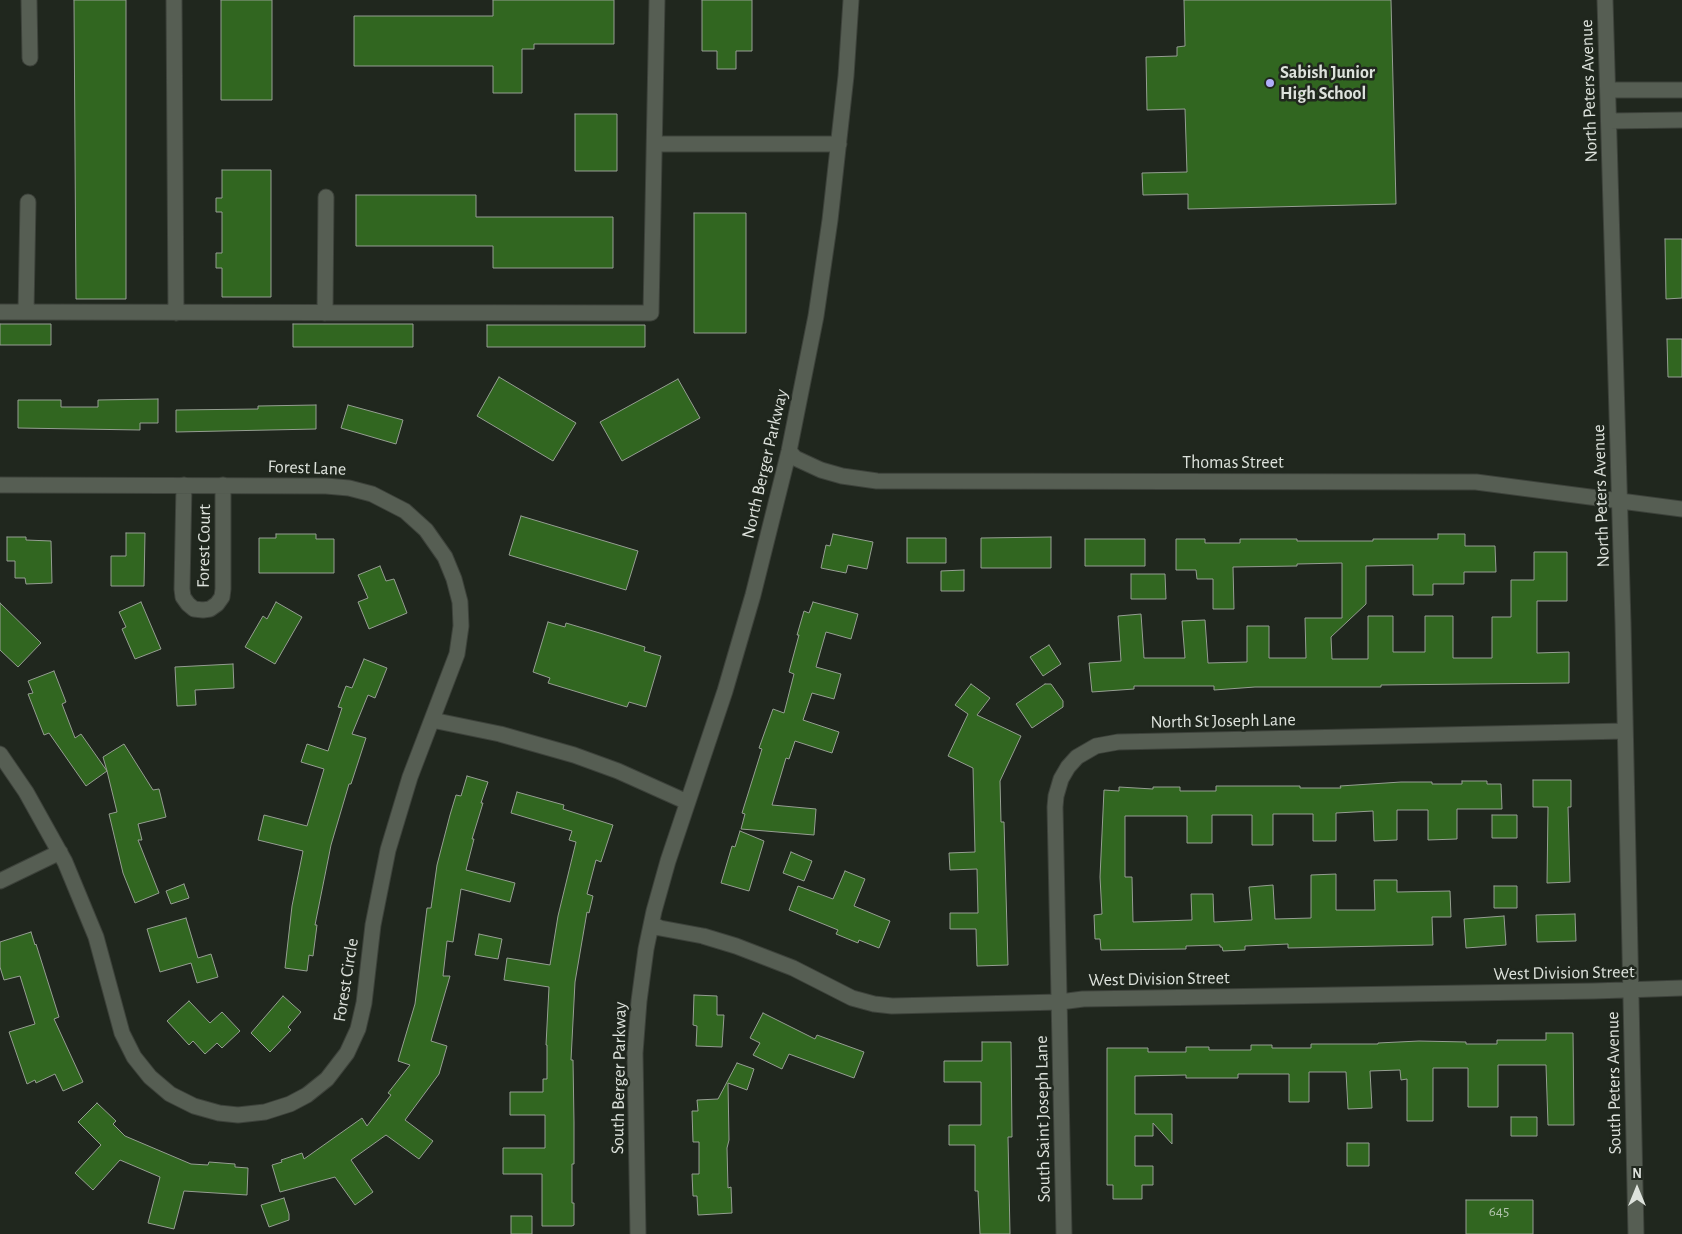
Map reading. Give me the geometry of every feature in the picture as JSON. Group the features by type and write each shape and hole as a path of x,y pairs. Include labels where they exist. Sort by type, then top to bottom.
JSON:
{"street":[{"path":"29,0 30,58"},
{"path":"174,0 176,313"},
{"path":"0,312 651,313 657,0"},
{"name":"North Berger Parkway","path":"652,924 668,861 725,691 748,615 789,451 816,316 830,220 840,144 851,0"},
{"name":"North Peters Avenue","path":"1605,0 1620,500 1630,991"},
{"path":"1608,90 1682,90"},
{"path":"1609,121 1682,120"},
{"path":"654,144 840,144"},
{"path":"325,313 326,196"},
{"path":"26,312 28,202"},
{"name":"Thomas Street","path":"789,451 794,458 821,470 842,476 877,481 1476,482 1682,509"},
{"name":"Forest Lane","path":"0,485 326,486 358,489 397,506 426,530 440,549 456,584 461,612 460,640 457,654 432,720"},
{"name":"Forest Court","path":"184,485 183,597 194,609 203,610 210,609 222,597 223,485"},
{"path":"432,720 500,734 574,755 625,774 687,802"},
{"name":"Forest Circle","path":"0,754 26,792 60,852 92,926 106,970 122,1033 130,1051 146,1073 170,1094 188,1104 206,1110 238,1115 277,1109 307,1095 327,1079 348,1053 358,1029 364,1003 373,925 386,858 405,792 432,720"},
{"name":"North St Joseph Lane","path":"1060,1002 1056,796 1061,779 1066,771 1077,757 1088,750 1105,743 1118,742 1625,731"},
{"path":"0,882 60,852"},
{"name":"West Division Street","path":"652,924 660,928 720,941 761,954 852,998 874,1004 892,1006 1060,1002 1093,998 1630,991 1682,988"},
{"name":"South Berger Parkway","path":"638,1234 636,1044 642,975 652,924"},
{"name":"South Peters Avenue","path":"1630,991 1636,1234"},
{"name":"South Saint Joseph Lane","path":"1060,1002 1064,1234"}],"building":[{"path":"74,0 126,0 126,299 76,299"},
{"path":"221,0 272,0 272,100 221,100"},
{"path":"493,0 614,0 614,44 534,44 534,49 522,49 522,93 493,93 493,66 354,66 354,16 493,16"},
{"path":"702,0 752,0 752,51 736,51 736,69 717,69 717,51 702,51"},
{"name":"Sabish Junior High School","path":"1184,0 1391,0 1396,204 1188,209 1188,194 1143,195 1142,173 1187,172 1185,109 1147,110 1146,57 1177,56 1177,47 1185,46"},
{"path":"575,114 617,114 617,171 575,171"},
{"path":"222,170 271,170 271,297 222,297 222,268 216,268 216,253 222,253 222,212 216,212 216,198 222,198"},
{"path":"356,195 476,195 476,217 613,217 613,268 493,268 493,246 356,246"},
{"path":"694,213 746,213 746,333 694,333"},
{"path":"1665,239 1682,239 1682,298 1666,299"},
{"path":"0,324 51,324 51,345 0,345"},
{"path":"293,324 413,324 413,347 293,347"},
{"path":"487,325 645,325 645,347 487,347"},
{"path":"1667,339 1682,339 1682,377 1668,377"},
{"path":"499,377 576,423 553,461 477,416"},
{"path":"678,379 700,418 622,461 600,422"},
{"path":"158,399 158,423 140,423 140,430 18,428 18,400 61,400 61,407 98,407 98,400"},
{"path":"316,405 316,429 176,432 176,410 258,409 258,406"},
{"path":"348,405 403,420 396,444 341,428"},
{"path":"521,516 638,551 626,590 509,555"},
{"path":"126,533 145,533 144,586 111,586 111,556 126,556"},
{"path":"276,534 316,534 316,539 334,539 334,573 259,573 259,538 276,538"},
{"path":"833,534 873,542 867,569 848,565 846,573 821,568 826,545 830,546"},
{"path":"1438,534 1465,534 1465,546 1495,546 1496,572 1464,572 1464,584 1433,584 1433,595 1413,595 1413,565 1366,566 1366,604 1331,637 1332,659 1368,659 1368,616 1393,616 1393,652 1425,652 1425,616 1453,616 1453,658 1492,658 1492,617 1511,617 1511,580 1534,580 1534,552 1567,552 1567,601 1537,601 1537,653 1569,652 1569,683 1381,685 1381,687 1255,687 1214,690 1214,686 1134,686 1134,689 1092,692 1089,663 1121,661 1118,616 1141,614 1144,658 1185,658 1182,621 1205,620 1208,663 1247,662 1247,626 1269,626 1269,658 1306,658 1305,618 1342,618 1342,563 1233,567 1234,609 1213,609 1213,579 1197,579 1196,570 1176,570 1176,539 1205,539 1205,543 1240,543 1240,539 1373,541 1373,539 1438,539"},
{"path":"7,537 26,537 26,540 51,541 52,583 26,584 25,578 15,578 15,561 7,561"},
{"path":"1051,537 1051,568 981,568 981,538"},
{"path":"907,538 946,538 946,563 907,563"},
{"path":"1085,539 1145,539 1145,566 1085,566"},
{"path":"380,566 386,581 394,579 407,613 369,629 358,602 368,598 358,575"},
{"path":"964,570 964,591 941,591 941,571"},
{"path":"1131,574 1165,574 1166,599 1131,599"},
{"path":"141,602 161,649 135,659 122,629 126,627 119,612"},
{"path":"276,602 302,617 275,664 245,647 263,616 267,619"},
{"path":"813,602 858,614 851,639 826,632 816,667 841,674 834,699 812,693 803,720 839,732 832,753 795,741 789,759 786,758 772,805 816,809 814,835 741,829 745,814 742,813 762,749 759,748 773,709 784,713 794,674 789,672 799,635 797,635 804,611 809,613"},
{"path":"0,603 41,643 18,667 0,650"},
{"path":"548,622 565,627 566,623 603,634 645,647 644,651 661,656 646,707 629,702 627,707 548,683 550,678 533,672"},
{"path":"1049,645 1061,664 1043,676 1030,657"},
{"path":"364,659 387,668 375,698 368,695 352,734 366,738 351,784 349,784 331,845 315,925 317,925 313,956 309,955 307,971 285,968 292,906 303,851 258,840 264,815 307,826 324,769 301,762 307,744 328,751 342,708 338,707 346,686 352,688"},
{"path":"233,664 234,688 195,690 196,705 177,706 175,667"},
{"path":"54,671 66,702 62,704 75,738 81,734 107,771 86,786 49,733 44,735 28,694 33,693 28,681"},
{"path":"971,684 990,698 977,715 1021,736 1000,781 1001,822 1004,822 1008,965 977,966 976,929 950,929 950,913 978,913 977,869 950,870 949,853 975,852 973,768 948,756 968,714 955,705"},
{"path":"1045,684 1051,684 1063,701 1063,707 1032,728 1016,704"},
{"path":"124,744 153,790 159,789 166,817 138,824 142,840 138,840 159,893 135,903 123,873 109,814 117,812 103,757"},
{"path":"467,776 488,782 472,839 474,839 466,870 515,883 510,902 461,889 453,942 447,941 443,976 450,976 431,1041 447,1046 439,1074 405,1120 433,1141 419,1159 386,1135 351,1160 373,1192 355,1205 335,1177 280,1192 272,1165 302,1153 304,1159 362,1118 367,1126 391,1095 388,1093 410,1065 398,1061 415,1004 427,908 431,908 437,865 456,795 461,796"},
{"path":"1533,780 1571,780 1571,807 1568,807 1570,882 1547,883 1548,807 1533,807"},
{"path":"1462,781 1487,781 1487,784 1501,784 1502,809 1457,809 1457,839 1428,840 1428,810 1397,810 1397,840 1374,841 1373,811 1336,813 1336,841 1313,841 1313,814 1273,814 1273,845 1252,845 1252,815 1212,815 1212,843 1187,843 1187,816 1125,816 1125,877 1132,877 1133,922 1192,920 1191,894 1213,894 1214,922 1252,920 1249,887 1273,885 1275,919 1311,918 1311,875 1336,874 1336,910 1375,910 1374,880 1397,880 1397,892 1450,891 1451,917 1432,917 1433,945 1288,948 1288,944 1245,946 1245,950 1223,951 1220,945 1186,946 1186,949 1101,950 1100,939 1095,939 1094,915 1102,914 1100,877 1104,790 1119,791 1119,787 1153,789 1153,787 1180,787 1180,791 1216,791 1216,786 1341,788 1340,786 1401,782 1462,784"},
{"path":"517,792 564,805 563,809 613,825 601,862 596,860 587,894 593,896 589,913 587,912 575,982 571,1060 573,1060 574,1122 572,1203 574,1203 574,1225 572,1226 542,1226 542,1174 503,1174 503,1148 545,1148 545,1115 510,1115 510,1092 543,1092 543,1079 547,1079 546,1045 549,987 504,980 507,958 550,965 558,916 576,842 569,840 572,831 511,813"},
{"path":"1492,815 1517,815 1517,838 1492,838"},
{"path":"740,831 764,841 749,891 721,883 732,846 735,847"},
{"path":"791,852 812,861 804,881 783,873"},
{"path":"845,871 865,879 854,906 890,921 879,948 859,940 858,943 836,934 838,930 789,910 798,886 833,899"},
{"path":"184,884 189,898 171,904 166,891"},
{"path":"1494,886 1517,886 1517,908 1494,908"},
{"path":"1575,914 1576,941 1537,942 1536,915"},
{"path":"1504,916 1506,945 1466,948 1464,919"},
{"path":"186,918 198,958 211,954 218,977 197,983 191,963 160,972 147,929"},
{"path":"31,932 59,1017 54,1019 83,1082 63,1091 55,1074 36,1083 35,1080 27,1084 9,1032 35,1024 20,976 4,980 0,967 0,942"},
{"path":"479,934 502,939 498,959 475,955"},
{"path":"694,995 717,996 717,1015 724,1015 722,1047 696,1046 697,1026 693,1025"},
{"path":"283,996 301,1012 288,1027 291,1030 270,1052 251,1033"},
{"path":"189,1001 210,1023 222,1012 240,1031 222,1048 217,1043 205,1054 193,1041 189,1045 167,1021"},
{"path":"763,1013 815,1039 817,1035 864,1052 854,1078 789,1054 782,1069 753,1055 760,1043 750,1038"},
{"path":"1546,1033 1573,1033 1574,1125 1548,1125 1546,1065 1498,1065 1498,1107 1468,1107 1468,1068 1433,1068 1433,1121 1407,1121 1407,1079 1401,1080 1400,1070 1370,1071 1372,1108 1348,1109 1346,1072 1309,1072 1309,1102 1289,1102 1289,1074 1238,1074 1238,1078 1186,1078 1186,1075 1135,1076 1135,1114 1172,1114 1172,1144 1153,1123 1153,1136 1135,1136 1135,1166 1153,1166 1153,1185 1142,1185 1142,1199 1113,1199 1113,1185 1107,1185 1107,1048 1148,1048 1148,1052 1186,1052 1186,1047 1209,1047 1209,1050 1251,1050 1251,1045 1272,1045 1272,1048 1311,1048 1311,1044 1378,1044 1419,1041 1497,1044 1497,1040 1546,1040"},
{"path":"982,1042 1011,1042 1012,1137 1008,1137 1010,1234 980,1234 978,1191 975,1191 975,1145 949,1145 949,1125 981,1125 981,1082 944,1082 944,1061 982,1061"},
{"path":"737,1063 754,1069 747,1090 728,1083 728,1188 731,1187 732,1213 698,1215 697,1196 693,1196 692,1174 699,1174 699,1142 693,1142 692,1111 698,1111 697,1100 718,1099"},
{"path":"97,1103 116,1121 113,1124 125,1136 191,1164 208,1165 209,1162 235,1164 235,1167 248,1168 247,1195 184,1191 174,1229 148,1223 160,1177 120,1160 93,1190 75,1173 101,1145 78,1122"},
{"path":"1511,1117 1537,1117 1537,1136 1511,1136"},
{"path":"1347,1143 1369,1143 1369,1166 1347,1166"},
{"path":"284,1198 289,1220 269,1227 261,1205"},
{"path":"1466,1200 1533,1200 1533,1234 1466,1234"},
{"path":"511,1216 532,1216 532,1234 511,1234"}],"place":[{"name":"Sabish Junior High School","path":"1270,83"}]}
